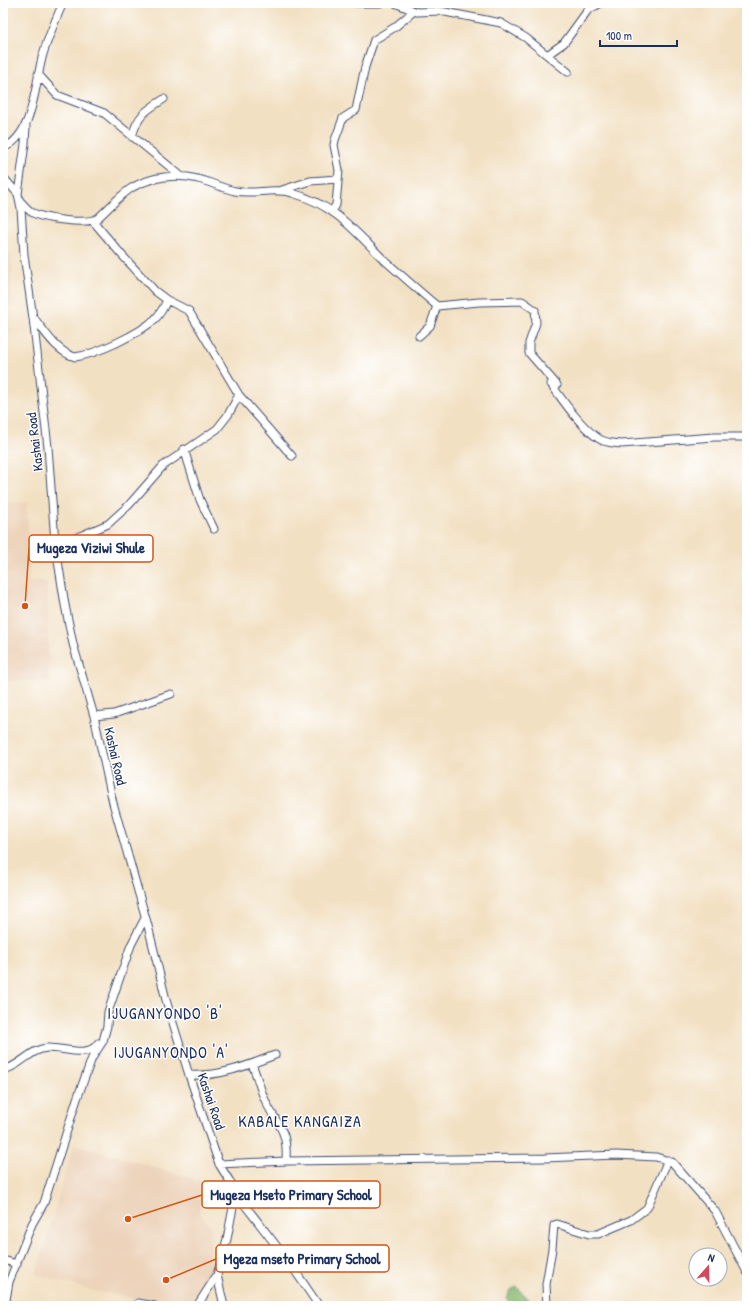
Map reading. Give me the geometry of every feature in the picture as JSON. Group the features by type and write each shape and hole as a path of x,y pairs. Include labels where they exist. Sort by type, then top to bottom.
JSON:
{"street":[{"path":"3,148 16,140 26,122 53,24 63,3"},
{"path":"356,3 380,3"},
{"path":"395,3 422,13 440,11 501,23 526,38 568,72"},
{"path":"547,55 564,44 588,10 601,3"},
{"path":"332,211 336,205 339,164 334,145 335,140 343,118 356,110 365,67 374,40 395,27 414,11"},
{"path":"38,74 57,96 104,113 181,176"},
{"path":"132,137 137,121 142,115 164,99"},
{"name":"Kashai Road","path":"26,122 19,197 23,248 48,446 55,542 72,638 94,716 113,803 166,1000 219,1164 236,1192 319,1306"},
{"path":"3,177 27,209 40,215 79,221 93,221 132,188 155,179 181,176 198,179 236,192 282,190 310,181 338,179"},
{"path":"282,190 294,193 332,211 344,219 382,257 437,306 478,302 522,301 535,310 536,323 529,343 529,353 556,385 551,384 567,406 598,438 621,444 714,437 747,437"},
{"path":"93,221 121,254 155,290 166,300 185,308 192,316 239,395 292,456"},
{"path":"33,318 61,350 68,356 75,358 108,346 146,326 162,311 166,300"},
{"path":"419,336 430,326 437,306"},
{"path":"55,542 70,540 108,524 129,505 163,466 184,450 217,429 228,415 239,395"},
{"path":"184,450 200,500 214,529"},
{"path":"94,716 114,714 171,694"},
{"path":"3,1070 10,1069 33,1053 45,1048 76,1051 94,1048 99,1042 131,945 145,918"},
{"path":"4,1306 9,1282 32,1224 44,1204 77,1098 92,1058 103,1041 107,1026 107,1019"},
{"path":"189,1075 203,1076 252,1064 275,1055"},
{"path":"252,1064 264,1098 282,1128 287,1147 286,1161"},
{"path":"219,1164 286,1161 436,1160 616,1155 656,1157 668,1160 716,1213 747,1272"},
{"path":"547,1306 546,1284 552,1249 554,1225 557,1224 589,1234 598,1234 631,1220 647,1208 668,1160"},
{"path":"197,1306 218,1275 236,1192"},
{"path":"3,1260 17,1264"},
{"path":"218,1275 224,1306"},
{"path":"134,1306 138,1303 155,1306"}],"shaded area":[{"path":"3,248 13,256 9,335 3,334"},
{"path":"27,502 29,582 47,582 49,680 3,681 3,503"},
{"path":"74,1144 207,1183 199,1212 211,1227 212,1282 209,1290 184,1306 178,1306 90,1290 36,1274"}],"green space":[{"path":"517,1287 534,1306 510,1306 507,1298 511,1290"}],"place":[{"name":"Mugeza Viziwi Shule","path":"25,606"},
{"name":"Mugeza Mseto Primary School","path":"128,1219"},
{"name":"Mgeza mseto Primary School","path":"166,1280"}],"district":[{"name":"IJUGANYONDO 'B'","path":"165,1013"},
{"name":"IJUGANYONDO 'A'","path":"171,1052"},
{"name":"KABALE KANGAIZA","path":"300,1121"}]}
